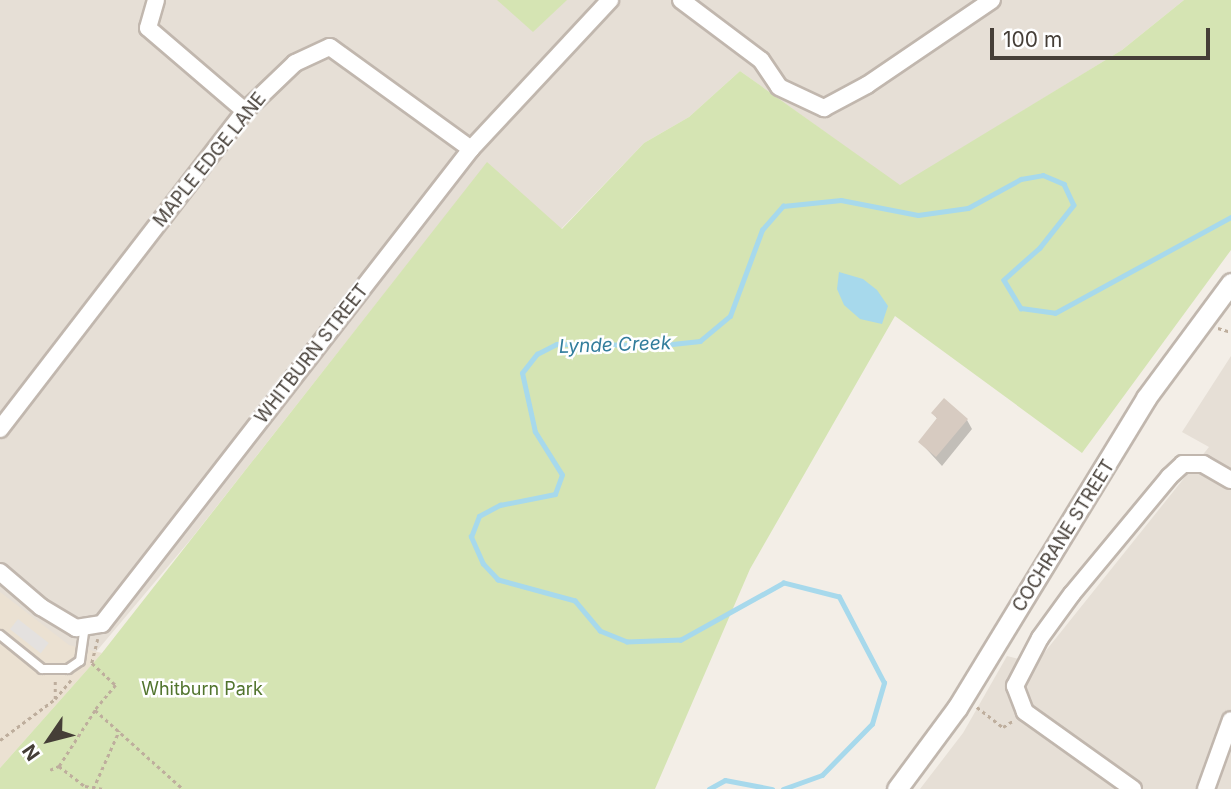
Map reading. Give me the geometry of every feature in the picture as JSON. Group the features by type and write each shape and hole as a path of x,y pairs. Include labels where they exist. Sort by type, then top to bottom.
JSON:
{"street":[{"path":"156,0 148,28 245,111"},
{"name":"WHITBURN STREET","path":"102,624 471,149 610,0"},
{"path":"681,0 761,60 779,88 824,108 867,85 992,0"},
{"name":"MAPLE EDGE LANE","path":"0,429 245,111 295,63 330,47 471,149"},
{"name":"COCHRANE STREET","path":"897,789 963,696 1146,398 1231,284"},
{"path":"1133,789 1025,712 1015,686 1040,638 1168,477 1183,464 1203,464 1231,480"},
{"path":"0,573 40,607 76,628 102,624"},
{"path":"1206,789 1231,720"}],"lane":[{"path":"0,635 43,669 68,669 80,661 85,627"}],"path":[{"path":"87,654 102,624"},
{"path":"50,770 58,766 95,710 117,685 92,663 102,624"},
{"path":"55,699 56,669"},
{"path":"0,740 55,699 76,674"},
{"path":"963,696 1003,727 1025,712"},
{"path":"95,710 183,789"},
{"path":"94,787 119,731"},
{"path":"58,766 85,786 105,789"}],"shaded area":[{"path":"0,0 1184,0 1122,50 900,186 740,71 689,117 644,143 561,229 487,163 191,539 0,766"},
{"path":"1231,356 1231,789 920,789 963,733 1007,656 1036,663 1209,447 1182,432"},
{"path":"0,592 69,645 102,653 0,768"},
{"path":"18,619 49,643 41,653 10,629"}],"green space":[{"path":"497,0 567,0 533,32"},
{"name":"Whitburn Park","path":"1184,0 1231,0 1231,250 1082,453 895,316 750,569 655,789 0,789 0,768 102,653 487,162 562,229 644,143 689,117 740,71 900,185 1122,50"}],"water":[{"path":"839,272 863,279 877,290 888,306 882,324 860,319 844,305 837,289"}],"building":[{"path":"944,398 968,419 936,457 918,442 937,418 931,413"}],"waterway":[{"name":"Lynde Creek","path":"783,789 822,775 872,724 884,683 839,597 784,583 681,640 627,642 600,631 575,601 498,580 483,564 471,537 479,516 500,505 555,494 562,475 535,432 522,373 537,354 557,344 663,345 700,341 730,316 762,230 783,206 841,200 918,215 968,208 1021,179 1043,175 1064,184 1074,205 1040,248 1004,280 1021,308 1055,313 1231,217"},
{"name":"Lynde Creek","path":"709,789 725,780 772,789"}]}
